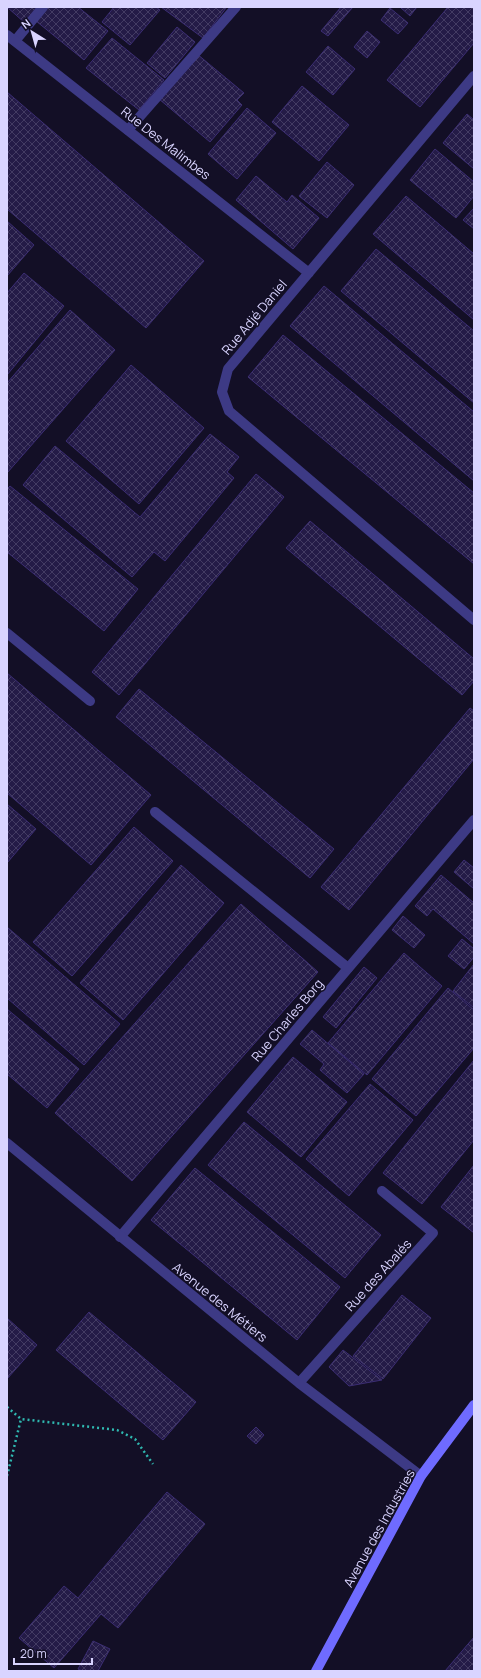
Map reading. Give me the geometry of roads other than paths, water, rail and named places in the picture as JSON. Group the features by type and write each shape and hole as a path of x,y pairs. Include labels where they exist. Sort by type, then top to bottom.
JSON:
{"street":[{"path":"11,38 43,7"},
{"path":"128,130 236,7"},
{"name":"Rue Des Malimbes","path":"11,38 309,273"},
{"name":"Rue Adjé Daniel","path":"474,76 228,369 222,392 229,411 474,620"},
{"path":"7,634 90,701"},
{"path":"155,812 348,968"},
{"name":"Rue Charles Borg","path":"120,1237 474,820"},
{"name":"Avenue des Métiers","path":"7,1143 299,1384 421,1476"},
{"name":"Rue des Abalés","path":"299,1384 433,1233 382,1191"},
{"name":"Avenue des Industries","path":"316,1671 421,1476 474,1405"}]}
